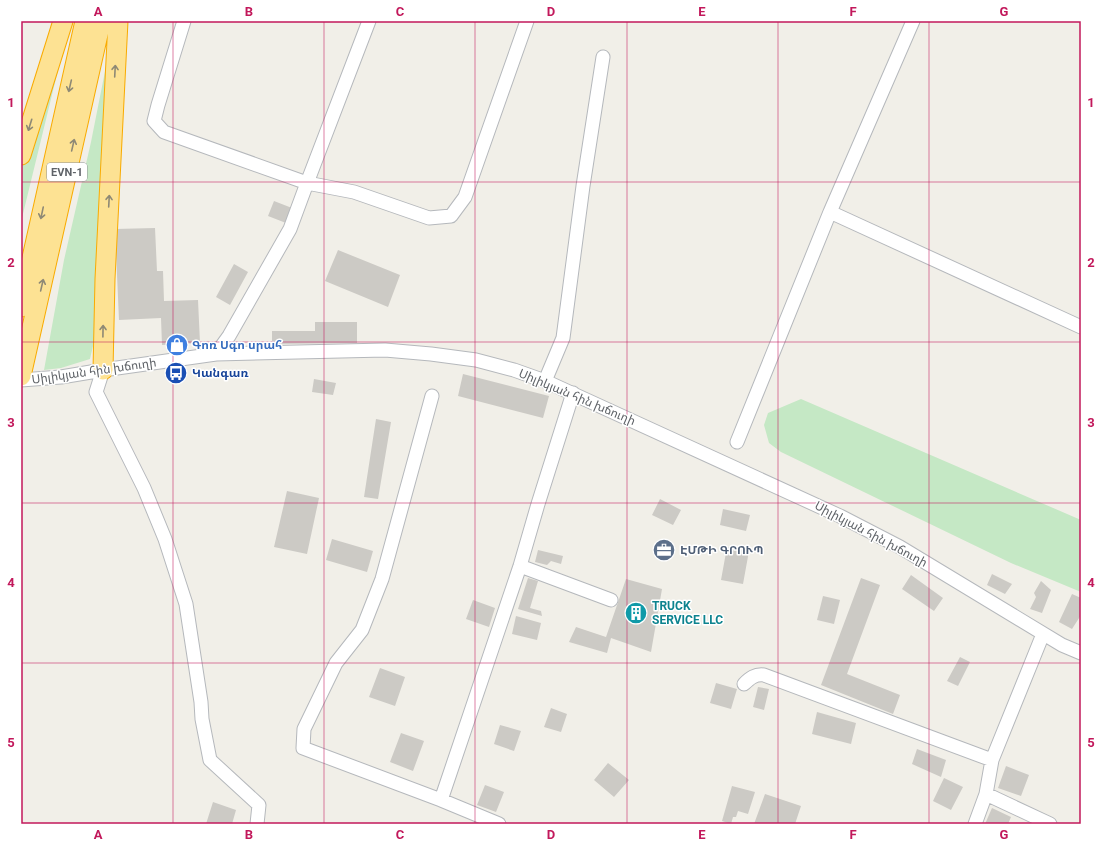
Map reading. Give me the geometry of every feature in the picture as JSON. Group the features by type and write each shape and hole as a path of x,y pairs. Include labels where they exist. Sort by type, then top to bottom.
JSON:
{"highway":[{"path":"21,155 63,21"},
{"name":"EVN-1","path":"21,307 85,21"},
{"name":"EVN-1","path":"21,376 101,21"},
{"path":"103,370 105,279 118,21"}],"street":[{"path":"184,21 154,121 164,132 307,183 354,192 429,218 450,216 465,198 528,21"},
{"path":"216,354 229,336 290,228 369,21"},
{"path":"737,442 830,212 913,21"},
{"path":"545,381 563,338 583,186 603,57"},
{"path":"830,212 1081,327"},
{"name":"Սիլիկյան հին խճուղի","path":"21,380 61,377 216,354 385,350 476,360 514,370 545,381 840,516 900,547 1043,634 1062,645 1081,653"},
{"path":"103,370 96,392 144,488 165,539 186,604 201,702 202,719 210,760 259,805 257,824"},
{"path":"441,800 520,566 573,393"},
{"path":"432,396 382,579 362,630 336,663 304,729 303,748 441,800 499,824"},
{"path":"520,566 610,600"},
{"path":"975,824 986,794 992,760 1043,634"},
{"path":"744,684 753,676 759,674 764,675 992,760"},
{"path":"986,794 1050,824"}],"green space":[{"path":"70,21 21,222 21,170 48,84"},
{"path":"110,46 96,333 90,359 61,368 44,370 64,260 91,142"},
{"path":"801,399 1081,520 1081,592 1011,563 781,452 769,443 764,425 768,413"}],"building":[{"path":"274,201 292,208 286,223 268,216"},
{"path":"155,228 157,271 163,271 164,301 198,300 200,343 162,345 161,318 119,320 115,229"},
{"path":"338,250 400,275 388,307 325,281"},
{"path":"234,264 248,272 230,305 216,297"},
{"path":"315,322 357,322 357,343 272,344 272,331 315,331"},
{"path":"463,374 549,396 543,418 458,396"},
{"path":"314,379 336,383 333,395 312,392"},
{"path":"376,419 391,422 378,499 364,497"},
{"path":"287,491 319,498 307,554 274,547"},
{"path":"660,499 681,510 673,525 652,515"},
{"path":"723,509 750,515 746,531 720,525"},
{"path":"332,539 373,551 367,572 326,560"},
{"path":"727,547 749,551 743,584 721,580"},
{"path":"538,550 563,556 561,564 551,561 547,565 535,562"},
{"path":"992,574 1012,584 1005,594 987,585"},
{"path":"911,575 943,598 934,611 902,589"},
{"path":"528,578 538,581 530,608 541,611 542,616 518,609"},
{"path":"861,578 880,585 847,674 900,695 893,714 821,685"},
{"name":"TRUCK SERVICE LLC","path":"626,579 662,589 651,652 611,638 607,653 569,642 576,627 606,637"},
{"path":"1041,581 1051,590 1042,613 1030,609 1036,597 1034,593"},
{"path":"1072,594 1081,598 1081,615 1072,629 1059,622"},
{"path":"823,596 840,600 834,624 817,620"},
{"path":"473,600 495,608 489,627 466,619"},
{"path":"516,616 541,623 537,640 512,634"},
{"path":"960,657 970,662 958,686 947,681"},
{"path":"380,668 405,677 395,706 369,697"},
{"path":"716,683 737,689 731,709 710,703"},
{"path":"758,687 769,689 764,710 753,707"},
{"path":"551,708 567,714 561,732 544,727"},
{"path":"817,712 856,723 851,744 812,734"},
{"path":"500,725 521,731 514,751 494,744"},
{"path":"401,733 424,741 413,771 390,762"},
{"path":"917,749 946,760 941,777 912,764"},
{"path":"608,763 629,780 614,797 594,780"},
{"path":"1006,766 1029,775 1021,796 998,788"},
{"path":"944,778 963,787 951,810 933,801"},
{"path":"485,785 504,792 496,812 477,805"},
{"path":"732,786 755,792 748,814 738,811 736,817 733,817 731,824 722,821"},
{"path":"765,794 801,806 795,824 754,824"},
{"path":"213,802 236,810 232,824 206,824"},
{"path":"992,808 1011,817 1008,824 985,824"}],"place":[{"name":"Գոռ Սգո սրահ","path":"177,345"},
{"name":"Կանգառ","path":"176,373"},
{"name":"ԷՄԹԻ ԳՐՈՒՊ","path":"664,550"},
{"name":"TRUCK SERVICE LLC","path":"636,613"}]}
